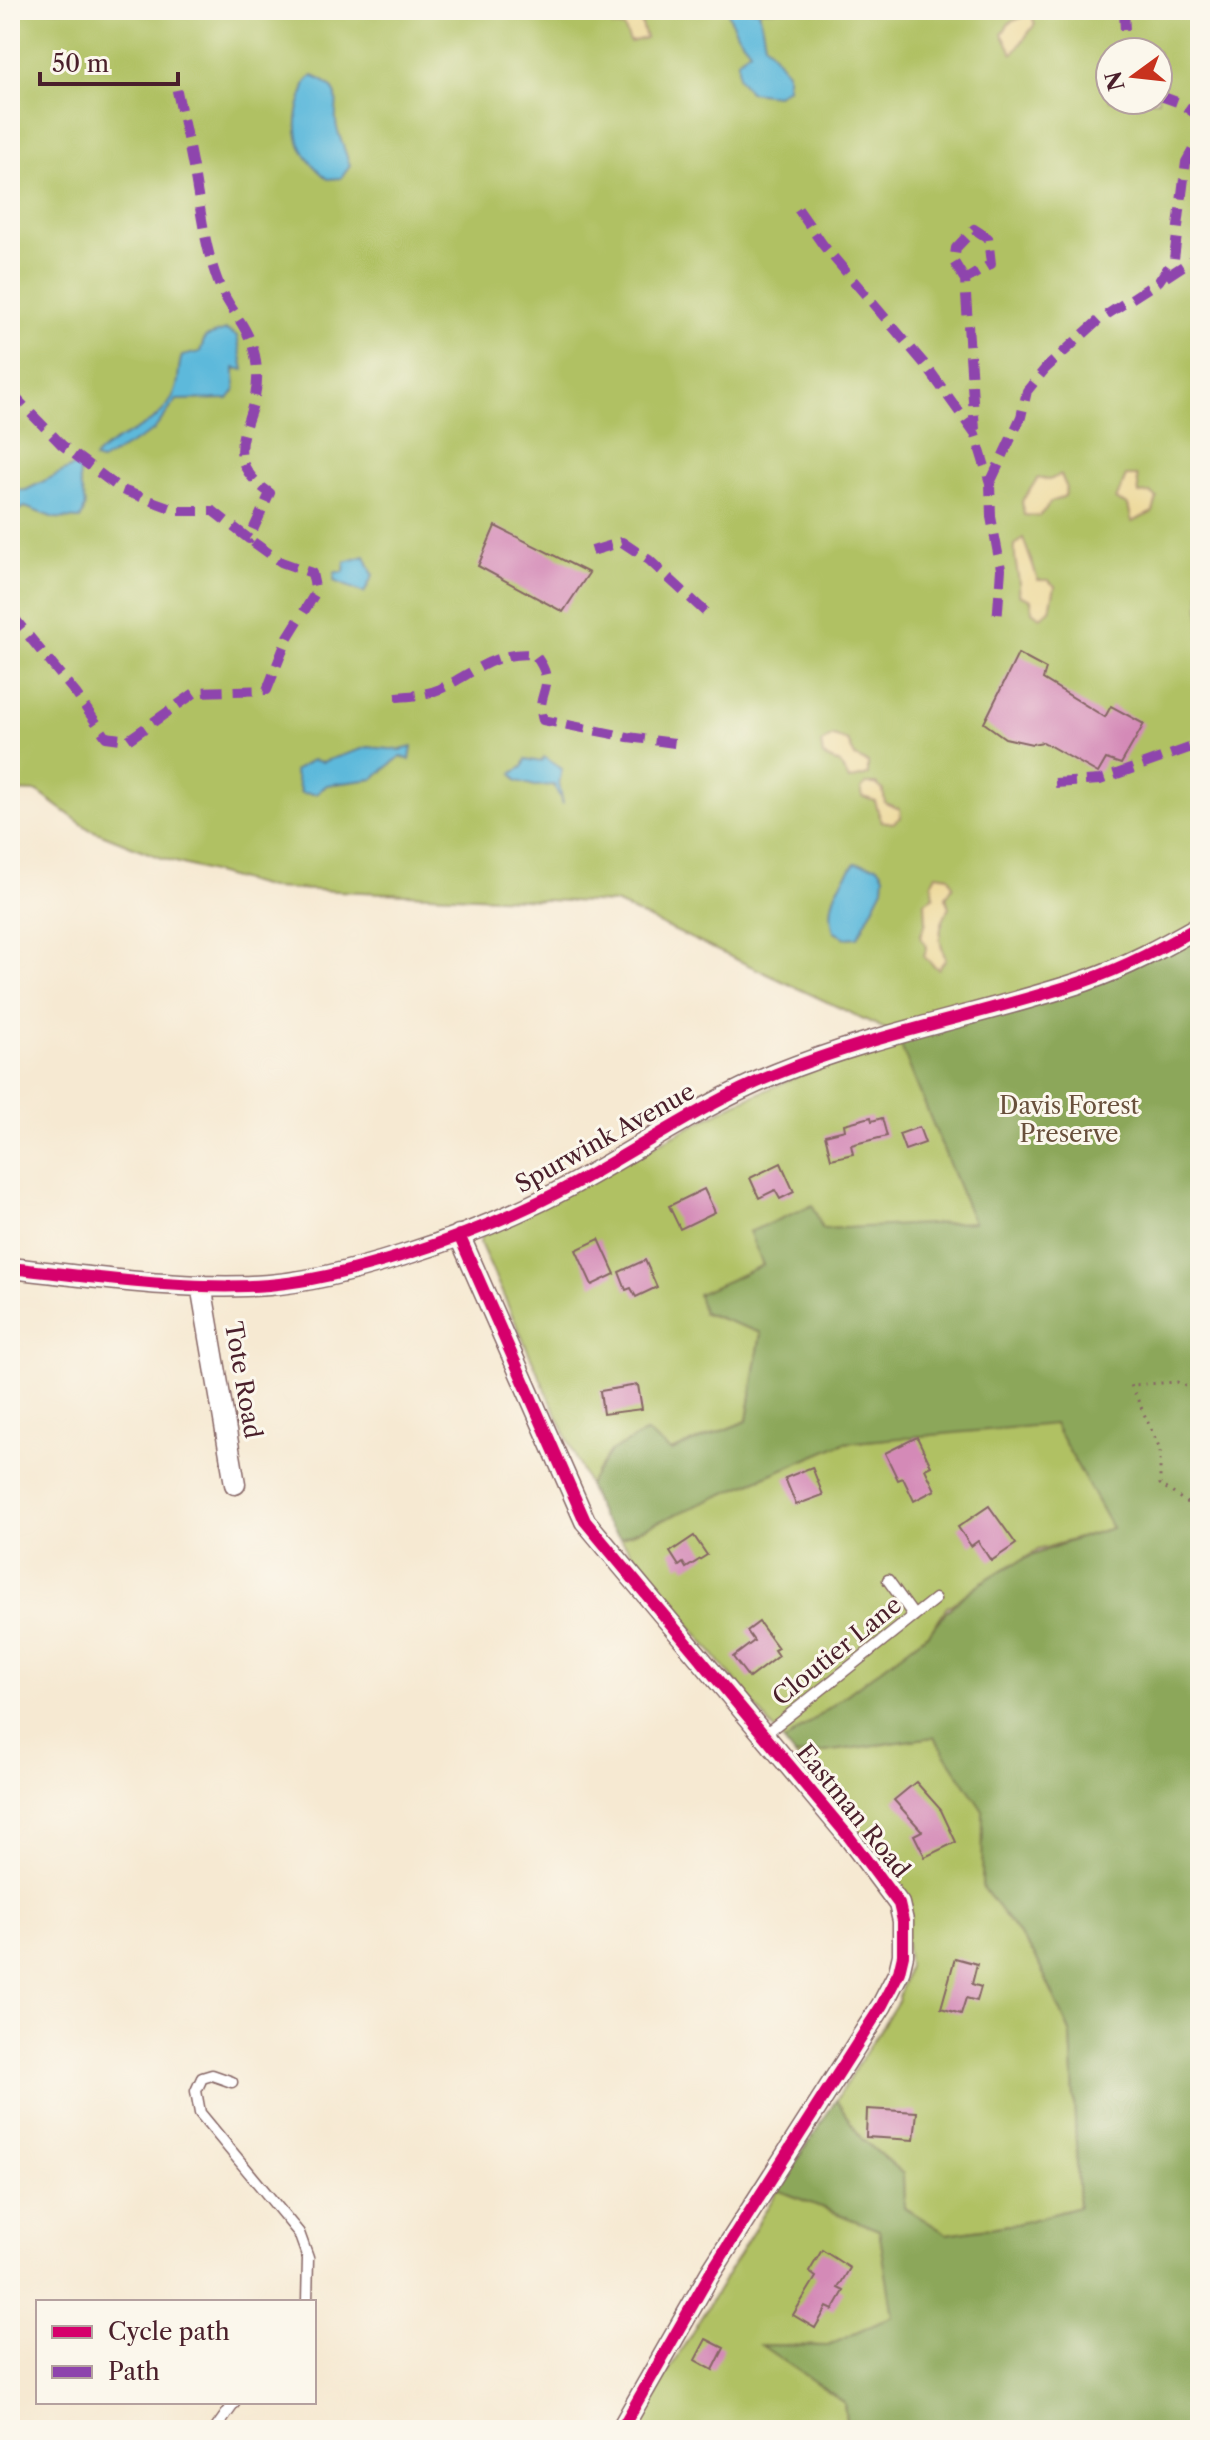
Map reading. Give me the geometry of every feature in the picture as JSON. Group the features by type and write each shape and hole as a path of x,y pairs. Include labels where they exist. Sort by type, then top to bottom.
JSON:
{"street":[{"name":"Spurwink Avenue","path":"10,1268 201,1285 272,1285 317,1277 459,1235 532,1206 632,1148 774,1074 896,1034 1086,980 1128,964 1200,926"},
{"name":"Eastman Road","path":"459,1235 569,1491 585,1521 849,1837 899,1904 903,1921 903,1955 899,1972 882,2005 710,2274 621,2430"},
{"name":"Tote Road","path":"201,1285 235,1484"}],"lane":[{"path":"888,1580 914,1616"},
{"name":"Cloutier Lane","path":"764,1735 935,1599"},
{"path":"232,2082 212,2075 202,2078 196,2091 200,2113 299,2233 310,2273 307,2300"},
{"path":"215,2430 234,2404"}],"path":[{"path":"1200,1393 1177,1382 1131,1385 1160,1449 1160,1484 1200,1512"}],"green space":[{"name":"Davis Forest Preserve","path":"10,10 1200,10 1200,2130 982,1886 1036,1957 1071,2034 1079,2207 1016,2224 947,2234 904,2207 903,2174 861,2138 836,2100 898,2001 908,1966 900,1892 892,1877 795,1756 934,1737 952,1763 900,1655 784,1742 620,1538 844,1443 1051,1423 750,1232 763,1265 703,1313 761,1332 747,1421 671,1451 610,1452 588,1485 480,1243 481,1236 734,1104 896,1034 615,903 269,888 161,858 89,829 38,792 10,791","holes":["1109,1529 909,1648 930,1632 947,1607 1038,1550"]},
{"name":"Davis Forest Preserve","path":"1200,926 1200,2430 847,2430 844,2402 761,2345 828,2346 893,2316 879,2230 778,2190 836,2100 861,2138 903,2174 904,2207 947,2234 1016,2224 1079,2207 1071,2034 1036,1957 982,1886 983,1811 934,1737 795,1756 784,1742 930,1632 947,1611 988,1578 1036,1554 1112,1528 1054,1424 844,1443 620,1538 602,1518 588,1485 610,1452 646,1432 671,1451 747,1421 761,1333 703,1312 698,1294 763,1265 749,1232 813,1205 822,1229 973,1222 896,1034 1086,980"},
{"path":"778,2190 879,2230 894,2316 828,2346 763,2345 844,2402 847,2430 633,2430"}],"sand":[{"path":"617,10 649,10 641,22 646,38 630,42 624,27 613,27"},
{"path":"1031,14 1035,24 1013,54 1002,34 1010,22"},
{"path":"1061,475 1066,486 1065,496 1051,502 1040,516 1024,515 1022,501 1038,478 1049,480"},
{"path":"1126,476 1137,476 1139,494 1150,493 1157,498 1153,512 1132,522 1128,505 1116,500"},
{"path":"1023,538 1038,580 1048,580 1055,586 1050,610 1040,617 1032,611 1031,600 1019,595 1015,545"},
{"path":"833,736 848,741 855,757 868,763 868,775 849,780 840,764 823,756 821,743"},
{"path":"866,784 876,784 883,790 885,803 900,809 901,817 893,823 881,821 875,801 863,797 861,789"},
{"path":"936,874 949,876 953,886 946,897 949,908 940,933 946,959 938,969 924,957 927,947 920,937 926,922 925,902 934,896 932,882"}],"water":[{"path":"727,10 759,10 765,43 787,72 787,88 777,95 749,92 738,77 738,60 750,50 737,34"},
{"path":"313,76 332,87 337,99 337,128 350,166 341,178 328,179 310,161 299,142 298,110 305,85"},
{"path":"226,330 237,336 244,370 235,368 235,390 228,399 177,400 153,431 101,461 94,459 112,443 159,415 175,392 182,356 200,352 205,337"},
{"path":"72,467 81,468 79,475 85,506 80,519 54,518 25,507 10,514 10,491 26,490"},
{"path":"365,556 373,575 364,593 334,581 335,572 344,572 345,562"},
{"path":"368,747 400,750 412,747 410,760 401,756 373,779 327,785 316,794 301,793 294,771 312,760 322,762"},
{"path":"544,757 562,769 559,783 563,804 554,785 535,786 517,781 512,773 523,767 526,759 541,762"},
{"path":"855,863 878,866 884,875 883,888 858,937 846,938 834,932 832,903"}],"building":[{"path":"495,526 589,573 563,612 478,566"},
{"path":"1018,654 1046,669 1043,679 1105,717 1111,706 1144,724 1121,764 1106,759 1098,773 1043,742 1032,744 1005,738 984,723"},
{"path":"871,1117 872,1121 882,1118 887,1136 851,1145 853,1154 831,1159 825,1135 845,1130 844,1124"},
{"path":"919,1127 925,1143 905,1150 899,1134"},
{"path":"781,1163 794,1192 780,1199 775,1190 759,1198 750,1178"},
{"path":"704,1189 715,1212 680,1229 669,1206"},
{"path":"599,1239 615,1274 592,1285 576,1250"},
{"path":"645,1260 657,1287 636,1297 631,1288 626,1290 619,1272"},
{"path":"638,1385 642,1409 603,1414 600,1391"},
{"path":"917,1437 931,1466 925,1469 935,1490 914,1501 903,1478 898,1480 885,1453"},
{"path":"812,1467 823,1495 796,1505 785,1478"},
{"path":"989,1506 1016,1544 991,1561 978,1541 971,1546 958,1527"},
{"path":"694,1536 707,1555 686,1568 683,1563 679,1566 670,1552"},
{"path":"759,1622 778,1648 774,1650 778,1656 749,1678 733,1657 754,1641 747,1631"},
{"path":"916,1782 941,1810 956,1842 925,1857 914,1835 922,1831 894,1800"},
{"path":"955,1958 977,1964 972,1984 981,1987 977,2001 966,1998 961,2014 941,2008"},
{"path":"867,2109 917,2112 914,2140 866,2137"},
{"path":"822,2250 850,2268 838,2288 844,2291 833,2310 827,2307 815,2328 793,2315 816,2277 809,2272"},
{"path":"706,2339 724,2348 713,2370 695,2360"}],"marked path":[{"path":"1124,10 1125,36"},
{"path":"10,392 62,445 122,490 179,511 213,511 249,539 270,493 253,478 244,464 241,450 256,391 256,358 247,334 222,292 213,267 175,82"},
{"path":"1174,101 1200,117"},
{"path":"990,483 1021,417 1027,391 1045,369 1100,319 1159,281 1174,259 1186,162 1200,137"},
{"path":"798,209 823,245 927,367 975,434 990,483 991,517 1001,569 997,623"},
{"path":"965,280 954,262 956,248 974,229 988,238 991,264 965,280 975,430"},
{"path":"1166,277 1200,255"},
{"path":"10,613 77,695 106,737 128,740 196,692 267,690 288,637 316,592 312,573 281,562 249,539"},
{"path":"592,551 622,542 649,560 711,617"},
{"path":"396,697 435,691 496,659 521,654 535,655 546,675 541,702 543,720 683,744"},
{"path":"1055,783 1100,780 1200,744"}],"cycle path":[{"path":"10,1268 140,1282 237,1286 299,1281 402,1256 471,1231 561,1191 713,1104 776,1074 852,1047 1085,981 1144,956 1200,926"},
{"path":"459,1235 585,1521 849,1837 899,1904 903,1921 903,1955 899,1972 882,2005 710,2274 621,2430"}]}
